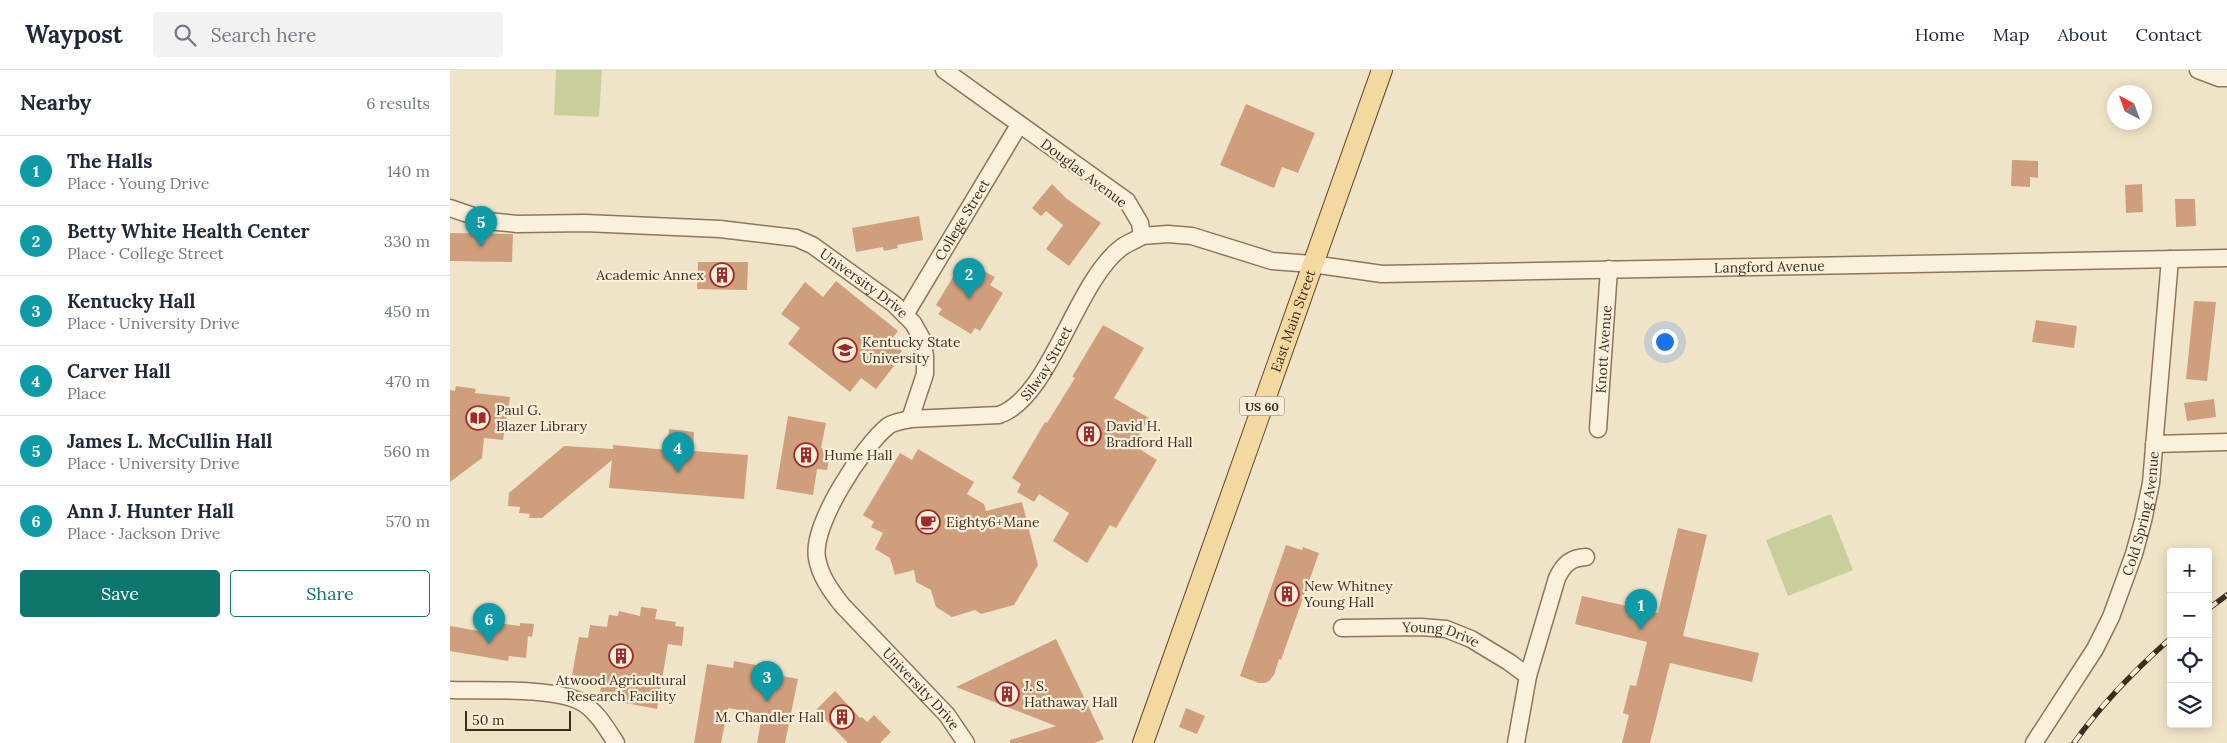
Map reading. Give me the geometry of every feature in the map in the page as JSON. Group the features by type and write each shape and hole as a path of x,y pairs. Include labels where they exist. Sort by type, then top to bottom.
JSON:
{"main road":[{"name":"East Main Street","path":"1143,743 1382,70"}],"street":[{"name":"Douglas Avenue","path":"944,70 1127,201 1140,223 1142,236"},
{"path":"2198,70 2220,78 2227,78"},
{"name":"College Street","path":"905,315 1019,125"},
{"name":"University Drive","path":"450,208 488,221 517,224 585,223 711,229 796,238 812,245 894,304 913,323 922,339 925,356 925,374 910,419 890,424 876,437 861,457 833,500 821,527 816,556 828,588 947,715 966,743"},
{"path":"1142,236 1168,234 1192,236 1272,261 1312,264"},
{"name":"Silway Street","path":"910,419 999,415 1011,411 1033,388 1086,295 1108,262 1122,247 1142,236"},
{"name":"Langford Avenue","path":"1312,264 1382,274 2227,258"},
{"name":"Cold Spring Avenue","path":"2034,743 2095,649 2111,617 2134,554 2151,483 2170,259"},
{"name":"Knott Avenue","path":"1598,429 1609,269"},
{"path":"2154,444 2227,442"},
{"path":"1516,743 1528,676 1557,578 1562,567 1569,561 1586,557"},
{"name":"Young Drive","path":"1342,628 1421,627 1446,629 1471,639 1528,676"},
{"path":"450,690 558,693 582,702 594,712 616,743"}],"green space":[{"path":"556,70 602,70 599,117 554,115"},
{"path":"1831,514 1853,570 1788,596 1766,540"}],"building":[{"path":"1246,104 1315,133 1298,173 1282,167 1274,188 1220,165"},
{"path":"2012,160 2038,161 2038,178 2030,177 2030,187 2011,186"},
{"path":"1052,184 1067,199 1101,223 1069,266 1046,249 1063,225 1046,211 1041,216 1032,208"},
{"path":"2142,184 2143,212 2126,213 2125,185"},
{"path":"2175,199 2195,199 2196,226 2176,227"},
{"path":"919,216 923,240 897,245 898,248 884,251 883,247 856,252 852,228"},
{"path":"450,233 513,234 512,262 450,261"},
{"name":"Academic Annex","path":"698,262 748,262 747,290 697,289"},
{"path":"976,267 995,277 990,285 1003,293 980,331 975,328 971,334 938,314 942,309 936,305 956,272 961,275 965,270 972,274"},
{"path":"836,281 898,331 890,341 902,351 891,364 894,366 876,389 861,378 850,392 788,344 800,328 781,314 805,282 823,297"},
{"path":"2194,301 2216,302 2207,381 2186,379"},
{"path":"2036,320 2077,326 2074,348 2032,342"},
{"name":"David H. Bradford Hall","path":"1103,325 1144,348 1114,398 1149,418 1133,445 1157,460 1116,528 1110,525 1087,563 1053,541 1069,513 1039,494 1034,502 1017,492 1021,484 1012,478 1045,422 1047,423 1075,378 1072,377"},
{"name":"Paul G. Blazer Library","path":"456,386 476,389 475,393 510,397 503,440 484,438 482,458 450,482 450,390 455,391"},
{"path":"2214,399 2216,417 2187,421 2184,403"},
{"name":"Hume Hall","path":"788,416 826,423 821,448 831,450 827,470 817,469 813,495 776,489"},
{"path":"669,429 694,432 693,451 748,455 744,499 609,488 612,460 542,518 529,518 530,514 519,513 520,507 508,506 509,493 564,446 613,449 613,445 668,450"},
{"path":"918,449 974,482 967,494 984,504 986,511 1022,502 1038,565 1014,605 981,614 975,610 952,617 936,607 931,590 916,582 914,570 895,575 890,558 875,549 883,533 871,527 874,522 863,515 900,453 912,460"},
{"path":"1678,528 1707,535 1683,636 1759,653 1752,682 1670,663 1650,743 1622,743 1629,715 1623,713 1630,685 1636,686 1647,642 1575,624 1582,596 1658,613"},
{"name":"New Whitney Young Hall","path":"1286,545 1302,550 1303,547 1319,553 1281,660 1279,659 1274,675 1269,681 1259,683 1240,676"},
{"name":"Atwood Agricultural Research Facility","path":"641,607 657,609 655,619 676,622 675,626 684,627 682,646 668,644 657,709 599,698 602,680 572,675 579,637 588,638 590,625 607,627 609,615 618,616 619,611 640,616"},
{"path":"490,622 520,626 520,623 534,624 532,637 528,636 526,658 509,656 508,661 450,651 450,626 489,633"},
{"name":"J. S. Hathaway Hall","path":"1056,639 1104,739 1095,743 1010,743 1010,740 1056,726 956,687"},
{"path":"734,661 773,668 772,674 798,679 785,743 757,743 762,714 728,708 721,743 694,743 707,664 733,668"},
{"name":"M. Chandler Hall","path":"835,691 860,718 862,717 867,722 874,715 891,732 880,743 848,743 816,710"},
{"path":"1186,708 1205,716 1197,734 1179,727"}],"railway":[{"path":"2212,606 2227,595"},
{"path":"2074,743 2096,714 2167,642"}],"place":[{"name":"James L. McCullin Hall","path":"481,247"},
{"name":"Academic Annex","path":"722,275"},
{"name":"Betty White Health Center","path":"969,299"},
{"name":"Kentucky State University","path":"845,350"},
{"name":"Paul G. Blazer Library","path":"478,418"},
{"name":"David H. Bradford Hall","path":"1089,434"},
{"name":"Hume Hall","path":"806,455"},
{"name":"Carver Hall","path":"678,473"},
{"name":"Eighty6+Mane","path":"928,522"},
{"name":"New Whitney Young Hall","path":"1287,594"},
{"name":"The Halls","path":"1641,630"},
{"name":"Ann J. Hunter Hall","path":"489,644"},
{"name":"Atwood Agricultural Research Facility","path":"621,656"},
{"name":"J. S. Hathaway Hall","path":"1007,694"},
{"name":"Kentucky Hall","path":"767,702"},
{"name":"M. Chandler Hall","path":"842,717"}]}
